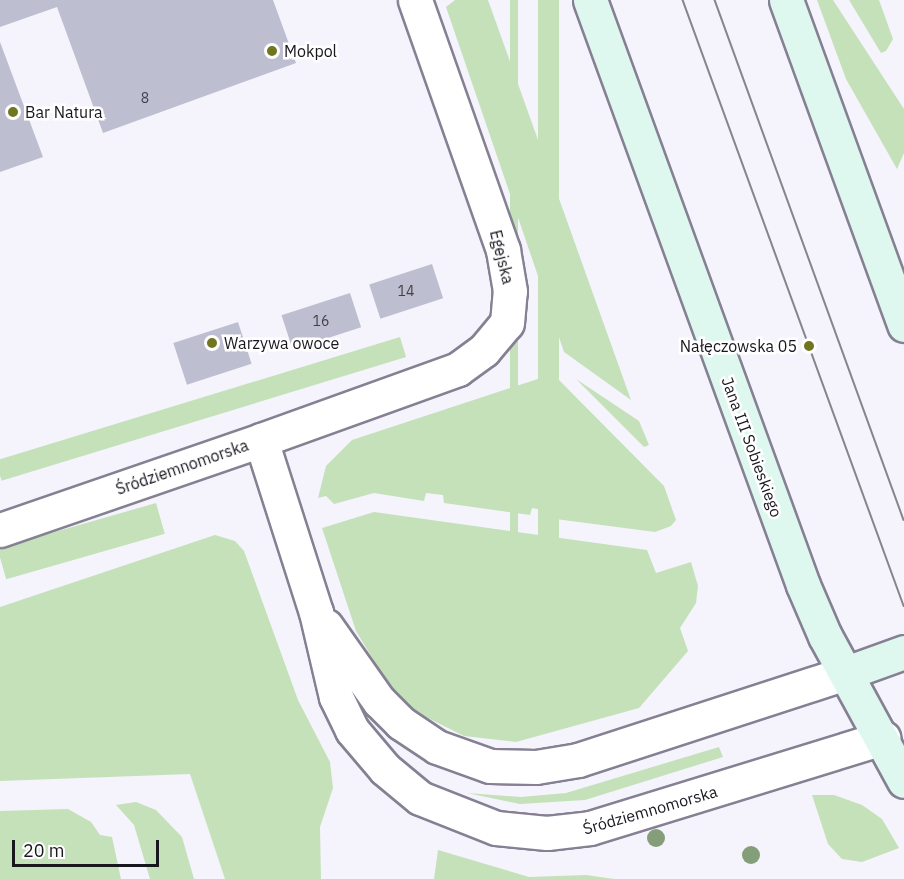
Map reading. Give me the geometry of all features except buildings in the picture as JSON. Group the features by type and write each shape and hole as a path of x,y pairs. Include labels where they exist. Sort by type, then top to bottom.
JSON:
{"main road":[{"name":"Jana III Sobieskiego","path":"590,0 789,548 846,673 893,735 904,781"},
{"path":"786,0 904,325"},
{"path":"846,673 904,652"}],"street":[{"name":"Egejska","path":"261,440 458,369 484,350 507,323 510,291 503,250 415,0"},
{"name":"Śródziemnomorska","path":"0,530 261,440 316,612 336,697 352,730 385,769 420,798 496,828 547,834 590,828 893,735"},
{"name":"Śródziemnomorska","path":"316,612 379,701 401,723 437,747 490,766 536,767 578,760 846,673"}],"green space":[{"path":"455,0 488,0 631,400 564,352 446,7"},
{"path":"510,0 518,0 518,568 510,568"},
{"path":"538,0 559,0 559,567 538,567"},
{"path":"817,0 833,0 904,109 904,153 897,169 846,79"},
{"path":"849,0 879,0 893,39 886,51 881,53"},
{"path":"400,337 406,357 2,481 0,459"},
{"path":"553,374 664,486 676,520 671,526 655,532 548,518 549,511 532,508 530,515 444,503 443,495 426,493 424,501 374,493 334,504 326,496 318,498 326,466 352,440"},
{"path":"576,379 639,421 649,445 644,447"},
{"path":"156,503 165,534 6,579 0,558 0,548"},
{"path":"374,512 647,550 656,573 691,562 698,586 696,603 680,628 688,651 639,708 516,742 464,736 414,711 386,681 356,631 322,528"},
{"path":"215,535 235,541 244,551 298,700 330,762 333,788 320,827 321,879 225,879 190,774 0,781 0,607"},
{"path":"719,747 723,757 585,800 520,804 467,793 521,797 566,793"},
{"path":"812,795 834,795 862,805 882,819 899,848 862,862 842,859 828,844"},
{"path":"136,802 156,810 182,837 194,879 150,879 134,825 116,805"},
{"path":"68,809 91,822 100,835 112,837 121,879 0,879 0,811"},
{"path":"438,850 529,877 586,875 614,879 434,879"}],"tram line":[{"path":"683,0 904,606"},
{"path":"715,0 904,520"}],"place":[{"name":"Mokpol","path":"272,51"},
{"name":"Bar Natura","path":"13,112"},
{"name":"Warzywa owoce","path":"212,343"},
{"name":"Nałęczowska 05","path":"809,346"}]}
